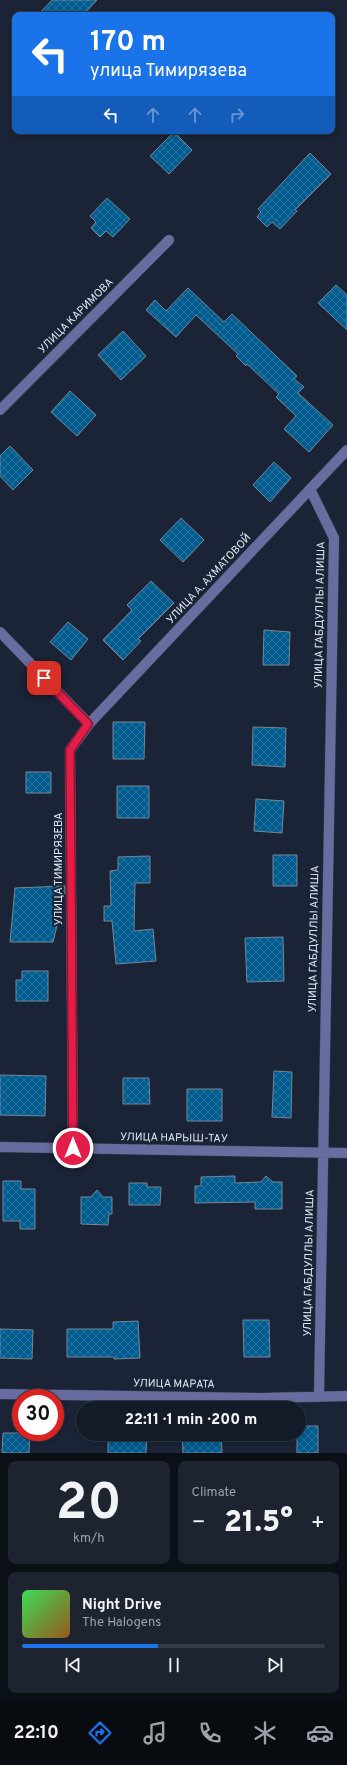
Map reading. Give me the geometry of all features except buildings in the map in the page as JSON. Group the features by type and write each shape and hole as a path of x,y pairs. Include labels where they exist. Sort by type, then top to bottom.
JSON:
{"street":[{"name":"УЛИЦА КАРИМОВА","path":"0,410 169,240"},
{"name":"УЛИЦА А. АХМАТОВОЙ","path":"88,724 347,450"},
{"name":"УЛИЦА ГАБДУЛЛЫ АЛИША","path":"310,489 334,538 322,1152 319,1395"},
{"path":"0,632 88,724"},
{"name":"УЛИЦА ТИМИРЯЗЕВА","path":"73,1148 70,750 88,724"},
{"name":"УЛИЦА НАРЫШ-ТАУ","path":"0,1147 347,1153"},
{"name":"УЛИЦА МАРАТА","path":"0,1394 262,1398 319,1395 347,1396"}],"route":[{"path":"44,678 88,724 70,750 73,1148"}]}
